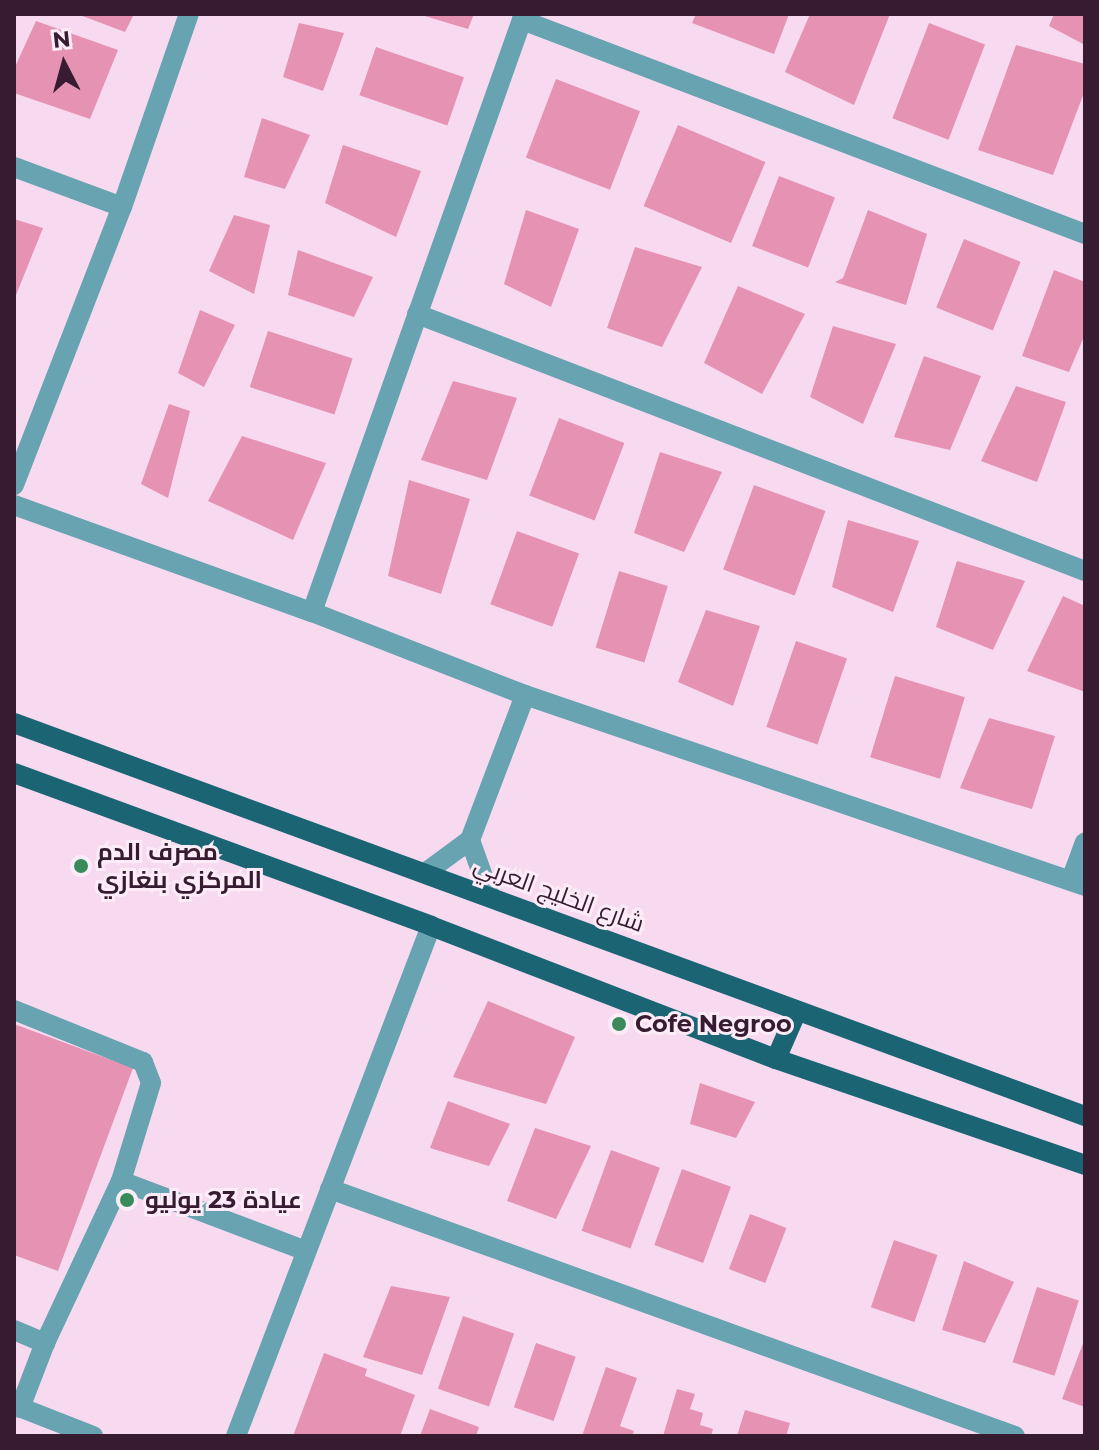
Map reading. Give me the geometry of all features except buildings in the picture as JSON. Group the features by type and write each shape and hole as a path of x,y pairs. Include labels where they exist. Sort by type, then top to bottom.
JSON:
{"main road":[{"name":"شارع الخليج العربي","path":"14,723 1085,1116"},
{"path":"14,773 431,926 776,1059 1085,1165"},
{"path":"776,1059 797,1011"}],"street":[{"path":"14,485 122,207 189,14"},
{"path":"312,612 523,17 1085,234"},
{"path":"14,167 122,207"},
{"path":"417,314 1085,571"},
{"path":"14,505 312,612 525,695 1078,883 1085,842"},
{"path":"425,873 470,840 525,695"},
{"path":"470,840 490,896"},
{"path":"236,1436 431,926"},
{"path":"14,1010 143,1062 151,1083 121,1181 17,1407 93,1436"},
{"path":"121,1181 306,1251"},
{"path":"330,1189 1015,1436"},
{"path":"14,1330 45,1343"}],"place":[{"name":"مصرف الدم المركزي بنغازي","path":"81,866"},
{"name":"Cofe Negroo","path":"619,1024"},
{"name":"عيادة 23 يوليو","path":"127,1200"}]}
